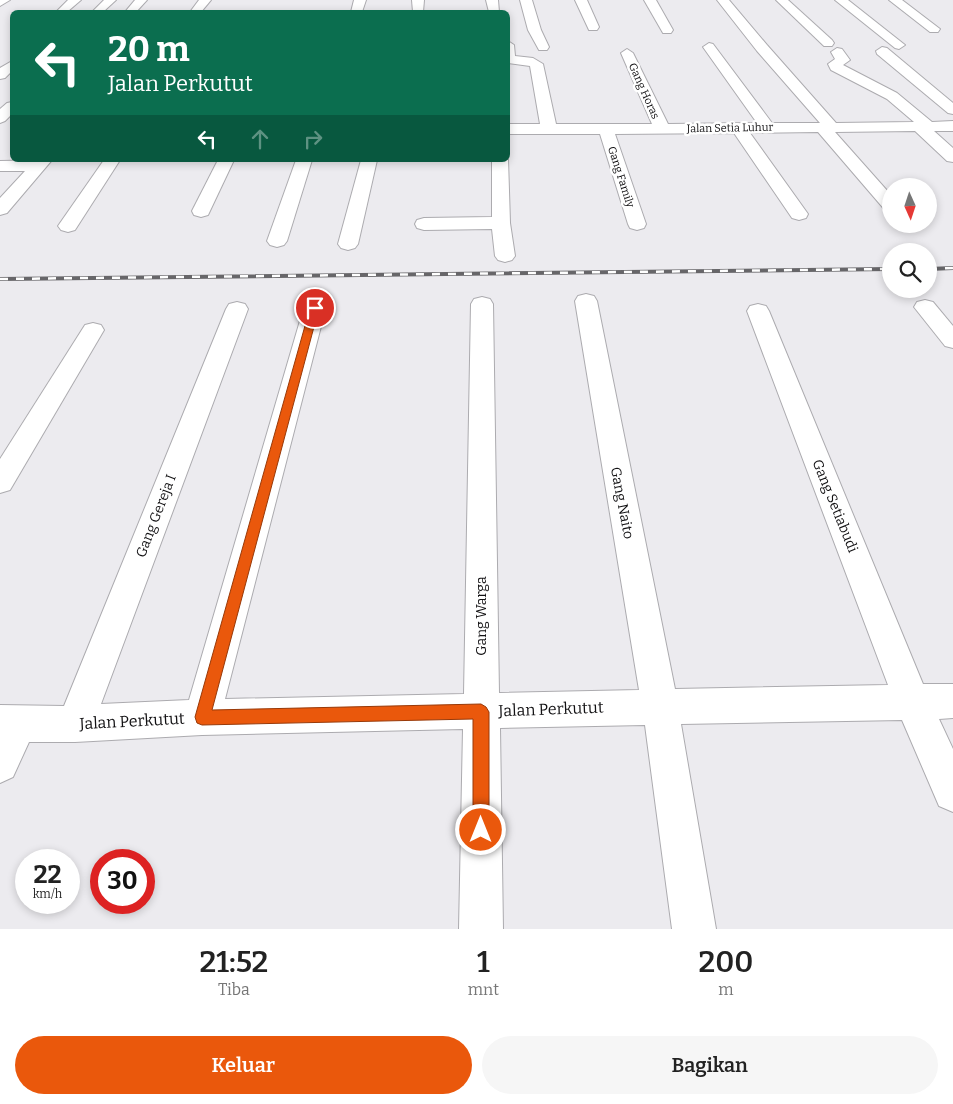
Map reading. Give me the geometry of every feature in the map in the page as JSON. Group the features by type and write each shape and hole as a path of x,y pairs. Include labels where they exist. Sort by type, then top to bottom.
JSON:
{"street":[{"path":"0,3 4,0"},
{"path":"63,10 75,0"},
{"path":"99,10 110,0"},
{"path":"132,10 141,0"},
{"path":"197,10 205,0"},
{"path":"526,0 534,27 534,34 543,47"},
{"path":"581,0 593,27"},
{"path":"650,0 667,30"},
{"path":"724,0 882,195"},
{"path":"782,0 832,47 843,60 835,64 836,67 892,96 953,157"},
{"path":"841,0 898,45"},
{"path":"895,0 934,29"},
{"path":"709,47 768,128"},
{"path":"882,51 953,110"},
{"name":"Gang Horas","path":"627,53 662,129"},
{"path":"510,58 536,64 549,129"},
{"path":"0,75 10,67"},
{"path":"2,127 10,110"},
{"name":"Jalan Setia Luhur","path":"510,128 739,129 953,126"},
{"name":"Gang Family","path":"606,129 637,224"},
{"path":"739,129 799,214"},
{"path":"68,226 111,162"},
{"path":"200,211 225,162"},
{"path":"277,240 303,162"},
{"path":"348,244 368,162"},
{"path":"500,162 501,223 506,256"},
{"path":"0,166 42,163"},
{"path":"0,209 42,163"},
{"path":"424,224 501,223"},
{"name":"Gang Naito","path":"586,301 660,706 694,929"},
{"name":"Gang Warga","path":"481,929 482,304"},
{"path":"925,307 953,341"},
{"path":"202,717 315,308"},
{"name":"Gang Gereja I","path":"75,724 237,309"},
{"name":"Gang Setiabudi","path":"758,310 912,701 953,792"},
{"path":"0,482 93,330"},
{"name":"Jalan Perkutut","path":"10,723 75,724 202,717 953,701"},
{"path":"0,764 10,723"}],"railway":[{"path":"937,269 953,268"},
{"path":"0,279 882,269"}],"route":[{"path":"315,308 202,717 481,712 481,830"}]}
